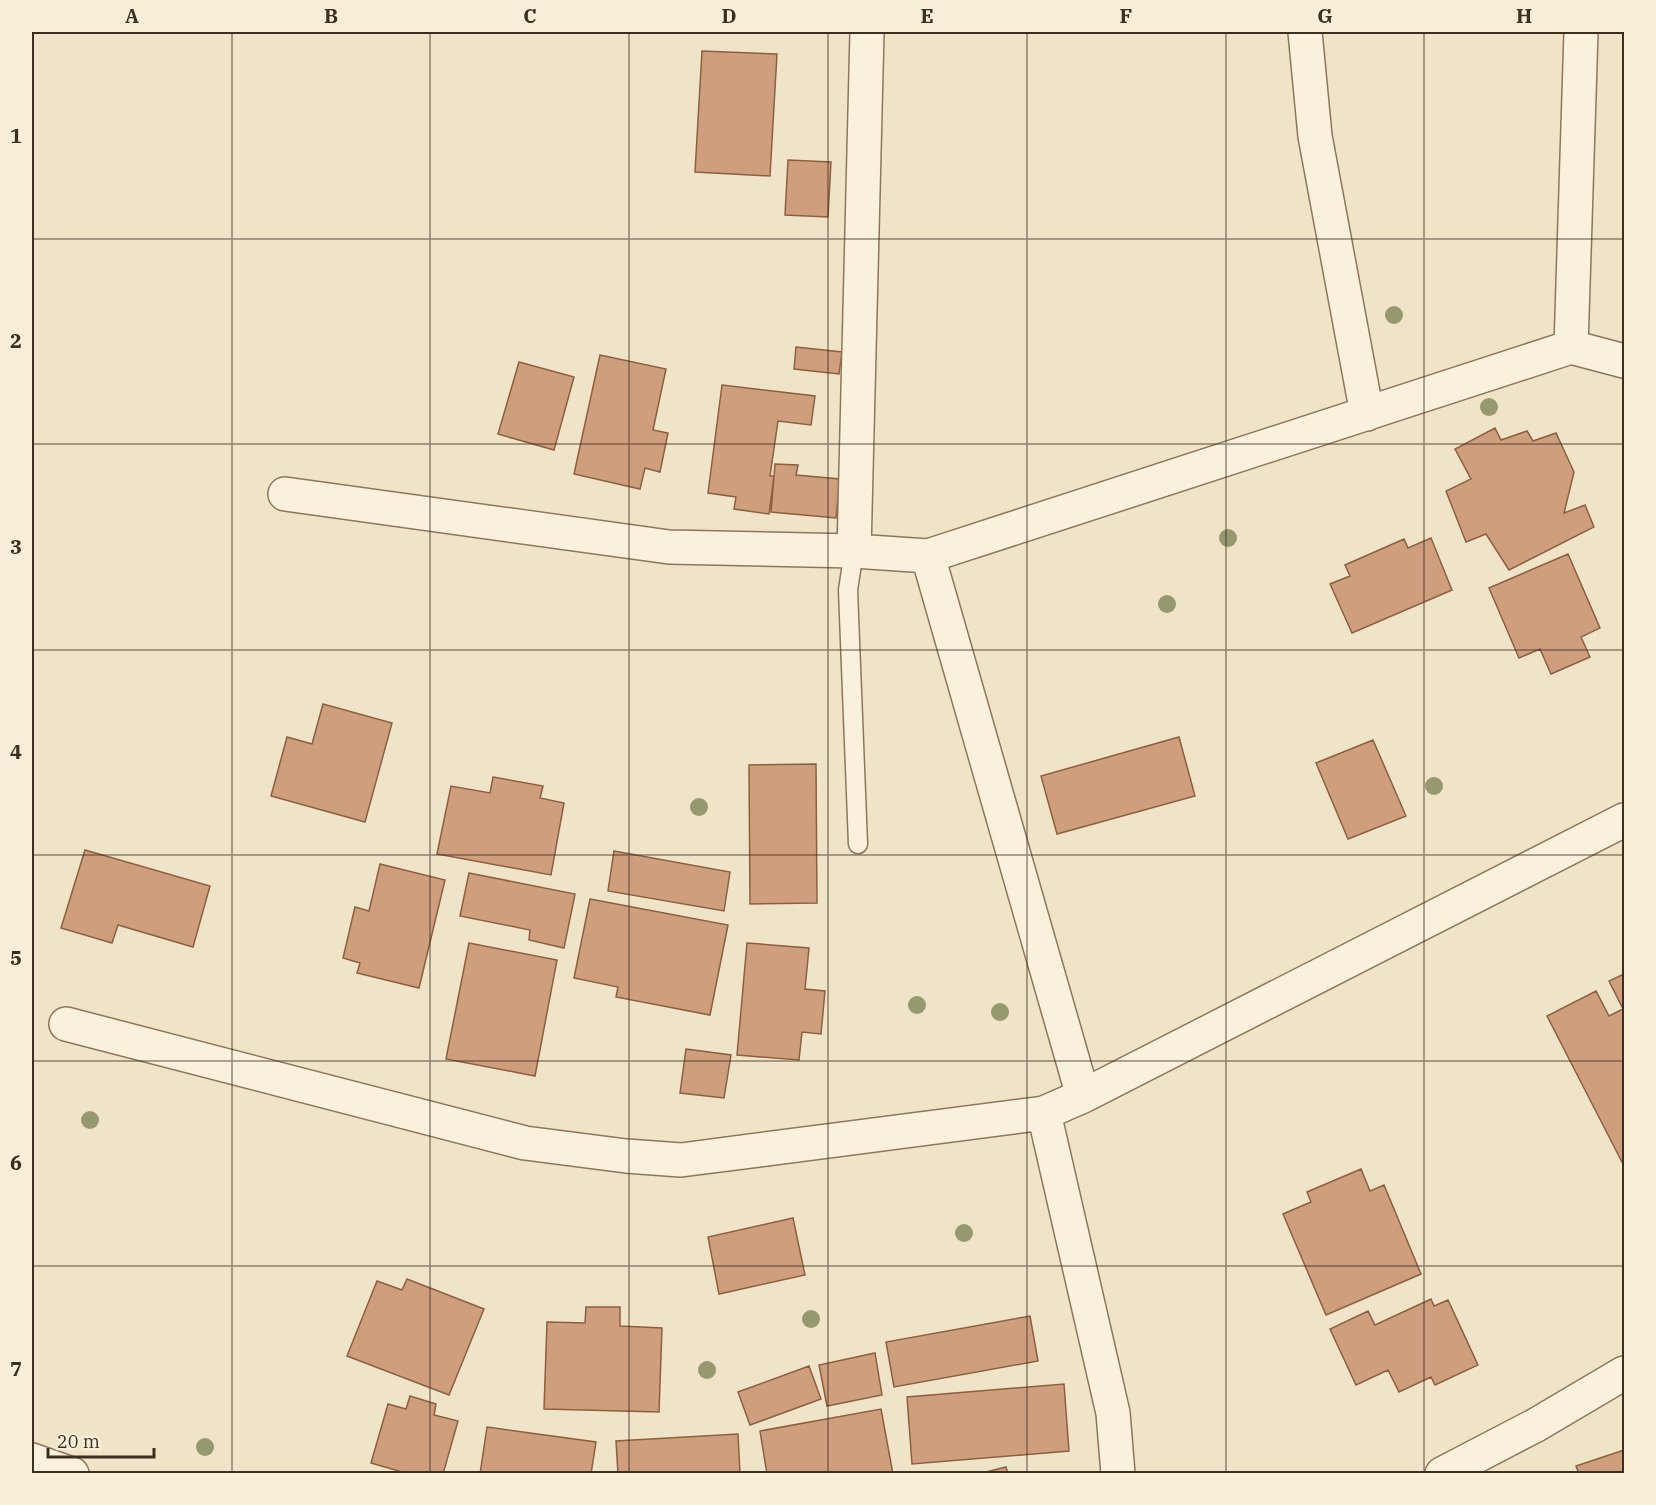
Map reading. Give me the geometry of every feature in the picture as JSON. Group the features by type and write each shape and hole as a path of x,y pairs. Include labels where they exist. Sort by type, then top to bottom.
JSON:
{"street":[{"path":"854,551 867,32"},
{"path":"1305,32 1315,136 1366,414"},
{"path":"1571,347 1581,32"},
{"path":"285,494 669,547 854,551 928,556 1571,347 1624,361"},
{"path":"928,556 1083,1096"},
{"path":"66,1024 525,1143 626,1156 681,1160 1044,1113 1083,1096 1624,820"},
{"path":"1044,1113 1113,1413 1118,1473"},
{"path":"1442,1473 1536,1425 1624,1373"},
{"path":"32,1460 72,1473"}],"lane":[{"path":"854,551 848,590 858,844"}],"building":[{"path":"702,51 777,54 770,176 695,172"},
{"path":"788,160 831,162 828,217 785,215"},
{"path":"796,347 842,352 839,374 794,369"},
{"path":"600,355 666,369 653,430 668,433 660,472 645,468 640,489 574,474"},
{"path":"519,362 574,377 554,450 498,434"},
{"path":"722,385 815,396 811,425 778,421 770,476 774,476 769,514 734,509 736,497 708,493"},
{"path":"1495,428 1501,440 1527,431 1533,441 1556,433 1574,472 1564,513 1585,505 1594,527 1509,570 1486,534 1466,542 1446,491 1471,479 1455,449"},
{"path":"775,464 798,465 796,475 840,479 836,518 771,512"},
{"path":"1431,538 1452,590 1352,633 1330,584 1350,576 1345,565 1404,539 1408,548"},
{"path":"1568,554 1600,628 1581,637 1590,657 1551,674 1540,649 1519,658 1489,588"},
{"path":"323,704 392,723 365,822 271,796 287,737 312,744"},
{"path":"1179,737 1195,796 1057,834 1041,776"},
{"path":"1373,740 1406,816 1348,839 1316,763"},
{"path":"816,764 817,903 750,904 749,765"},
{"path":"493,777 543,786 540,798 564,803 551,875 437,854 451,786 490,793"},
{"path":"85,850 210,886 193,947 118,925 112,943 61,928"},
{"path":"614,851 730,872 724,911 608,891"},
{"path":"380,864 445,880 419,988 357,973 360,963 343,958 355,907 369,911"},
{"path":"469,873 575,894 564,948 529,940 530,930 460,916"},
{"path":"590,899 728,925 710,1015 616,997 618,987 574,978"},
{"path":"469,943 557,960 535,1076 446,1059"},
{"path":"747,943 809,948 805,989 825,991 821,1034 802,1032 799,1060 737,1055"},
{"path":"1624,974 1624,1166 1547,1016 1596,991 1609,1016 1623,1009 1609,981"},
{"path":"686,1049 731,1055 724,1098 680,1093"},
{"path":"1361,1169 1370,1191 1384,1185 1421,1274 1326,1315 1283,1214 1311,1202 1307,1192"},
{"path":"793,1218 805,1275 719,1294 708,1237"},
{"path":"407,1279 484,1309 449,1395 347,1356 377,1281 402,1290"},
{"path":"1431,1299 1434,1306 1448,1300 1478,1365 1435,1385 1431,1377 1399,1392 1388,1370 1356,1385 1330,1329 1368,1311 1375,1325"},
{"path":"586,1307 620,1307 620,1326 662,1328 659,1412 544,1409 547,1322 585,1323"},
{"path":"1030,1316 1038,1361 894,1387 886,1342"},
{"path":"875,1353 882,1395 827,1406 819,1365"},
{"path":"809,1366 821,1399 750,1425 738,1392"},
{"path":"1064,1384 1069,1451 912,1464 907,1397"},
{"path":"410,1396 436,1404 434,1415 458,1421 443,1474 409,1474 371,1463 388,1404 406,1409"},
{"path":"881,1409 893,1474 767,1474 760,1431"},
{"path":"487,1427 596,1442 591,1474 480,1474"},
{"path":"738,1434 740,1474 618,1474 616,1441"},
{"path":"1624,1450 1624,1474 1579,1474 1576,1466"},
{"path":"1006,1467 1008,1474 978,1474"}]}
